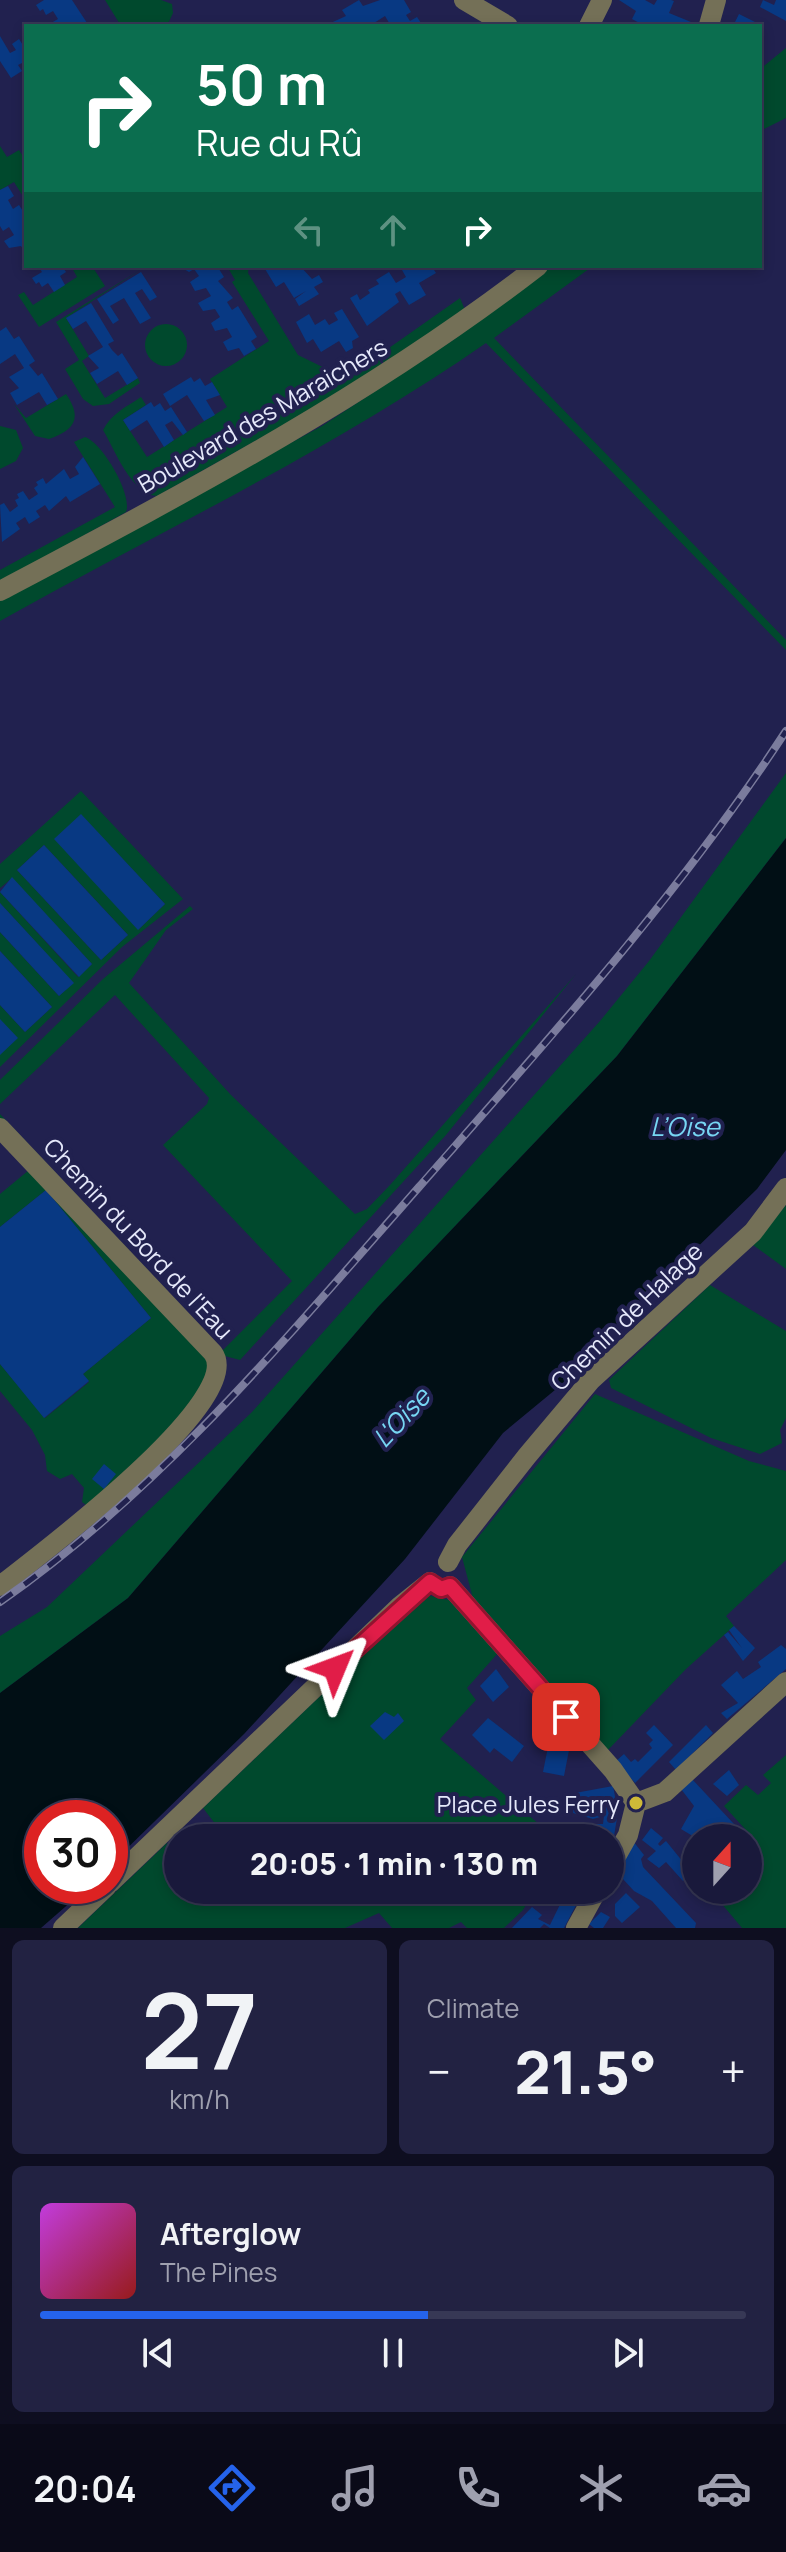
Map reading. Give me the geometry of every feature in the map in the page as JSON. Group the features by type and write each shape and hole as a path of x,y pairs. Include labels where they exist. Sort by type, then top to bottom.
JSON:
{"street":[{"path":"464,0 505,24"},
{"path":"590,24 602,0"},
{"path":"709,24 716,0"},
{"name":"Boulevard des Maraichers","path":"0,591 319,418 431,347 535,268"},
{"name":"Chemin du Bord de l'Eau","path":"0,1128 213,1353 219,1369 213,1387 200,1405 127,1482 0,1586"},
{"name":"Chemin de Halage","path":"440,1584 456,1572 448,1562 457,1545 591,1380 753,1232 786,1188"},
{"path":"128,1866 400,1606 440,1584 613,1770 636,1803 624,1842"},
{"path":"636,1803 665,1792 786,1682"},
{"path":"63,1928 88,1904"},
{"path":"576,1928 589,1904"}],"green space":[{"path":"105,0 161,0 172,4 173,13 168,24 120,24"},
{"path":"786,48 786,118 762,130 762,67"},
{"path":"0,146 7,157 19,150 24,158 24,198 14,182 0,190"},
{"path":"72,268 93,268 105,286 39,327 18,295 24,292 33,305 77,277"},
{"path":"228,268 249,268 248,273 298,355 343,377 377,356 384,369 157,496 148,493 132,480 103,430 119,411 141,397 146,405 123,420 147,457 227,407 210,379 269,341 232,282 235,280"},
{"path":"546,268 590,268 494,338 786,640 786,650 486,343 428,382 308,454 0,621 0,600 322,426 456,338"},
{"path":"140,270 66,318 89,356 82,361 105,398 138,378 140,383 109,404 93,406 83,399 65,369 79,360 56,322"},
{"path":"460,298 465,310 387,368 379,355"},
{"path":"166,324 181,330 187,345 181,360 166,366 151,360 145,345 151,330"},
{"path":"66,394 74,409 74,422 49,439 35,436 14,404 26,418"},
{"path":"0,426 16,430 23,448 16,461 0,469"},
{"path":"85,437 100,448 121,482 126,512 0,582 0,570 115,507 74,442"},
{"path":"786,773 786,838 617,1056 378,1307 128,1598 0,1693 0,1636 47,1607 252,1412 600,1021 649,961"},
{"path":"81,791 183,899 122,947 0,1067 0,1005 25,1032 52,1007 0,951 0,932 59,996 73,983 0,903 0,892 78,977 92,964 12,878 0,888 0,864","holes":["81,815 165,904 139,929","44,845 128,935 101,960 17,870"]},
{"path":"190,906 193,909 166,930 129,983 231,1095 355,1214 367,1209 390,1185 576,974 446,1135 240,1360 221,1355 0,1123 0,1114 223,1350 292,1281 163,1145 207,1104 209,1098 115,995 0,1104 0,1080 103,979"},
{"path":"29,1170 210,1359 204,1396 90,1508 82,1502 84,1488 72,1474 60,1479 47,1471 45,1455 32,1430 0,1391 0,1364 45,1418 89,1382 83,1374 151,1318 46,1190 0,1227 0,1194"},
{"path":"786,1205 786,1269 753,1245"},
{"path":"710,1285 786,1331 786,1418 780,1430 782,1443 760,1454 711,1438 611,1388 609,1380"},
{"path":"595,1394 749,1461 786,1471 786,1560 726,1616 734,1626 686,1669 607,1751 475,1606 462,1557"},
{"path":"426,1595 449,1600 498,1653 467,1688 476,1700 440,1739 539,1824 215,1824 203,1808"},
{"path":"786,1755 786,1928 742,1928 722,1904 762,1904 762,1824 740,1824 724,1806 746,1785 758,1795 771,1783 763,1775"},
{"path":"164,1846 164,1904 527,1904 504,1928 467,1928 461,1922 449,1928 392,1928 379,1913 345,1928 78,1928 103,1904 128,1904 128,1880"}],"water":[{"name":"L’Oise","path":"786,838 786,1150 757,1189 638,1305 584,1366 503,1433 405,1559 244,1734 128,1847 128,1800 24,1800 24,1904 68,1904 41,1928 0,1928 0,1693 128,1598 378,1307 617,1056"}],"building":[{"path":"44,0 72,0 88,24 49,24 58,19 53,11 46,15 36,5"},
{"path":"359,0 363,6 380,0 404,0 411,12 406,15 410,21 417,17 422,24 390,24 385,16 375,24 328,24 346,16 342,10"},
{"path":"619,0 645,0 654,5 657,0 671,0 674,1 669,13 691,22 641,24 632,19 636,11"},
{"path":"763,0 774,5 776,0 786,0 786,21 760,7"},
{"path":"739,14 759,24 734,24"},
{"path":"0,36 10,53 16,50 12,44 19,39 24,47 24,62 18,65 22,71 11,78 0,61"},
{"path":"8,186 14,196 8,200 13,209 19,205 24,213 24,251 21,246 9,248 4,241 14,235 9,227 3,231 0,226 0,190"},
{"path":"39,268 63,268 66,272 60,276 65,285 54,292 48,283 42,287 39,282 36,284 32,278 42,272"},
{"path":"182,268 218,268 224,277 218,281 233,298 227,302 232,310 238,306 257,337 251,341 256,349 244,356 239,348 228,351 223,342 232,337 227,328 215,331 211,323 220,317 215,309 203,311 198,303 211,296 206,288 195,291 190,282 199,276 194,269 189,272"},
{"path":"302,268 312,279 319,275 323,282 314,287 319,294 299,306 295,299 306,291 294,298 284,282 276,287 265,269"},
{"path":"432,268 436,273 419,283 426,295 409,305 400,291 395,294 399,302 367,326 350,298 357,294 360,300 370,293 368,290 379,284 376,280 389,272 396,283 406,277 402,270"},
{"path":"141,272 157,297 150,301 142,289 135,293 151,318 140,324 124,298 110,306 119,320 113,324 97,299"},
{"path":"91,303 114,341 108,344 118,356 122,353 138,378 127,385 118,371 97,384 90,373 99,368 88,356 103,347 86,321 73,329 66,318"},
{"path":"342,309 359,337 352,341 353,348 346,352 339,341 321,352 313,339 307,343 296,322 309,314 315,325 325,319 329,325 338,320 334,313"},
{"path":"6,327 14,339 19,336 35,361 29,365 38,376 42,373 58,399 47,405 39,392 17,405 10,393 19,388 9,377 24,368 15,354 0,364 0,331"},
{"path":"191,377 194,382 200,378 205,386 212,382 220,395 206,400 215,415 204,421 187,395 170,406 163,394"},
{"path":"151,402 154,407 160,403 165,411 171,407 187,432 183,435 172,421 165,425 174,440 164,447 147,420 130,431 123,420"},
{"path":"83,457 100,484 70,502 66,496 49,511 45,505 36,511 40,517 29,524 25,517 16,523 20,529 2,542 0,505 4,503 10,512 18,506 15,500 19,498 17,494 23,491 29,500 38,494 34,488 38,485 36,482 43,478 46,484 64,469 70,479 79,474 75,467"},
{"path":"81,814 165,904 138,930 54,839"},
{"path":"44,845 128,935 101,960 17,870"},
{"path":"12,877 92,964 79,977 0,892"},
{"path":"0,903 74,983 59,996 0,932"},
{"path":"0,951 52,1007 25,1032 0,1005"},
{"path":"0,1019 18,1038 0,1055"},
{"path":"46,1190 151,1318 83,1374 89,1381 44,1418 0,1364 0,1227"},
{"path":"104,1464 116,1474 104,1489 92,1479"},
{"path":"734,1626 755,1648 743,1661 724,1635 728,1632 742,1648 729,1630"},
{"path":"781,1645 786,1649 786,1669 727,1719 721,1713 738,1703 721,1685 737,1671 743,1679 761,1667 758,1662"},
{"path":"496,1669 509,1687 493,1702 480,1686"},
{"path":"385,1712 394,1717 398,1713 404,1721 384,1740 370,1726"},
{"path":"488,1718 524,1746 512,1762 494,1748 490,1753 472,1735"},
{"path":"654,1725 673,1745 635,1783 616,1761 624,1754 631,1762 635,1759 638,1762 652,1748 649,1744 653,1740 646,1733"},
{"path":"706,1725 713,1733 676,1770 669,1762"},
{"path":"549,1742 570,1745 564,1776 543,1772"},
{"path":"729,1770 739,1785 727,1796 713,1784"},
{"path":"692,1779 734,1824 684,1824 694,1806 681,1789"},
{"path":"613,1786 618,1812 616,1824 603,1824 604,1816 593,1819 573,1813 575,1793"},
{"path":"651,1828 663,1838 658,1844 660,1846 666,1841 682,1861 682,1880 666,1862 659,1868 647,1859 656,1851 642,1840"},
{"path":"633,1841 644,1855 641,1859 643,1867 696,1923 695,1928 676,1928 652,1901 634,1891 624,1880 624,1857"},
{"path":"626,1893 640,1907 622,1923 615,1916 615,1904 624,1904"},
{"path":"560,1904 577,1904 564,1928 550,1928 544,1924 540,1928 512,1928 532,1907 542,1915 538,1919 550,1925"},
{"path":"601,1912 610,1917 603,1928 594,1928 589,1924"}],"railway":[{"path":"0,1602 59,1558 170,1460 322,1298 611,965 702,850 786,731"}],"place":[{"name":"Place Jules Ferry","path":"636,1803"}],"route":[{"path":"335,1668 430,1582 441,1589 450,1586 566,1717"}],"water label":[{"name":"L'Oise","path":"401,1417"}]}
